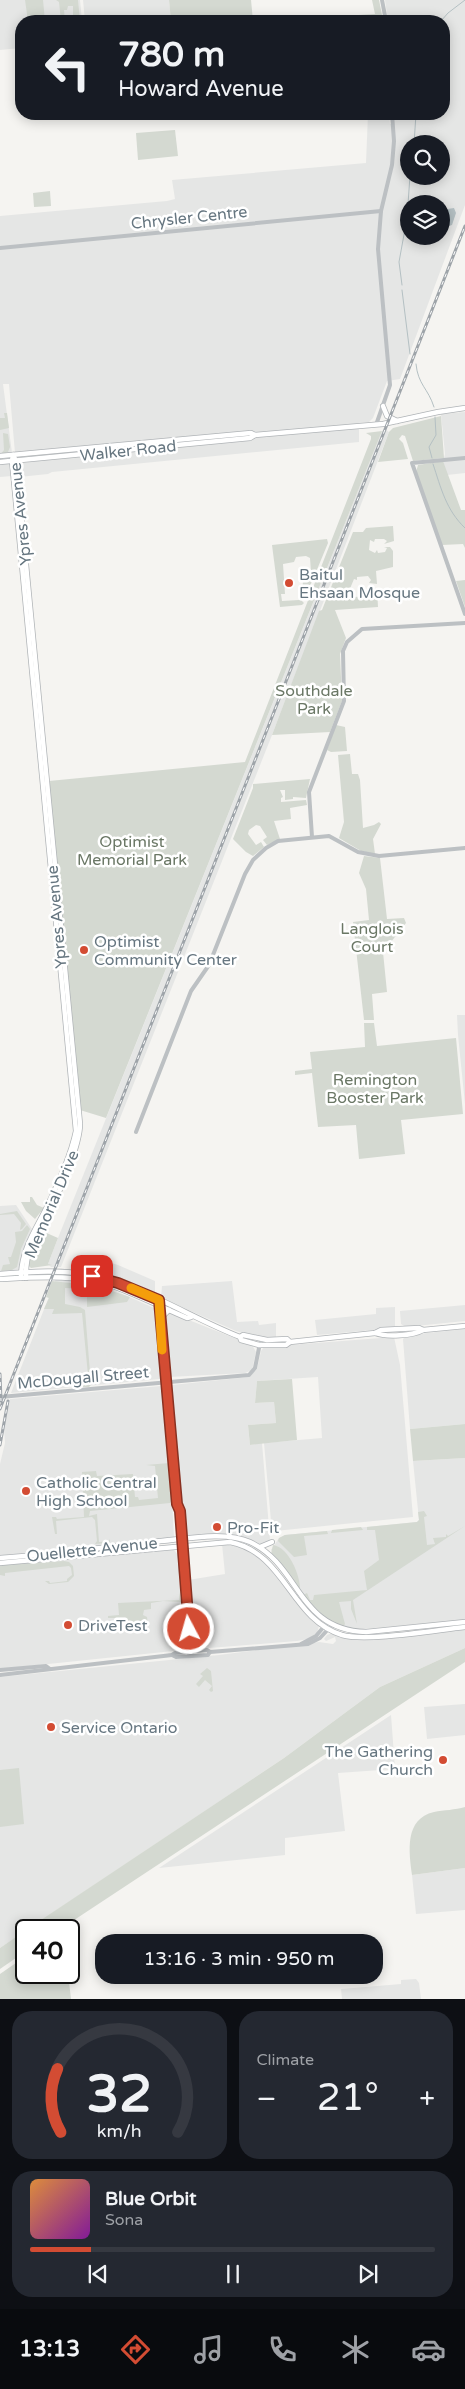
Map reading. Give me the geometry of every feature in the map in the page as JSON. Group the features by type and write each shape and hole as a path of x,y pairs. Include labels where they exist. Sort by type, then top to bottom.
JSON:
{"main road":[{"path":"383,406 386,416 399,421"},
{"name":"Walker Road","path":"0,456 251,433 255,435 376,425 465,408"},
{"name":"Walker Road","path":"0,462 250,438 255,435"},
{"name":"Ypres Avenue","path":"14,455 78,1131"},
{"name":"Memorial Drive","path":"23,1275 27,1243 49,1202 78,1131"},
{"path":"0,1274 23,1275 60,1272 102,1278 158,1304 240,1337 243,1335 260,1342 287,1340 290,1342 375,1333 380,1335 399,1334 465,1326"},
{"path":"0,1280 23,1275"},
{"path":"158,1304 187,1318 191,1317"},
{"path":"161,1318 169,1310"},
{"name":"Ouellette Avenue","path":"0,1563 17,1559 225,1536 243,1540 259,1547 278,1564 310,1607 328,1626"},
{"name":"Ouellette Avenue","path":"0,1558 17,1559 230,1542 255,1550 273,1567 308,1614 328,1626"},
{"path":"259,1547 272,1542"},
{"path":"328,1626 366,1632 465,1622"},
{"path":"328,1626 345,1635 358,1637 465,1627"}],"street":[{"path":"382,0 385,15"},
{"path":"376,425 388,393 390,377 378,270 381,211 392,165 394,141 392,120"},
{"name":"Chrysler Centre","path":"0,248 381,211"},
{"path":"465,458 412,463 465,614"},
{"path":"312,836 308,792 344,700 343,651 347,642 362,629 465,623"},
{"path":"136,1132 191,992 209,965 245,874 253,860 266,848 278,842 312,836 329,836 358,852 379,856 465,848"},
{"path":"158,1304 161,1318 160,1329"},
{"path":"158,1304 191,1653"},
{"name":"McDougall Street","path":"0,1397 249,1375 255,1368 260,1342"},
{"path":"0,1675 172,1655 175,1652 191,1653 207,1650 210,1652 301,1644 316,1636 328,1626"},
{"path":"0,1670 46,1666 50,1669"}],"shaded area":[{"path":"0,0 80,0 81,15 15,15 15,49 0,50"},
{"path":"83,0 169,0 170,15 84,15"},
{"path":"385,0 465,0 465,205 400,379 387,381 373,418 369,422 359,423 359,442 52,472 19,477 18,464 54,458 54,450 15,453 9,384 3,384 12,453 0,455 0,216 167,201 175,199 172,180 366,163 368,120 390,120 390,124 394,124 394,120 450,120 450,15 387,15"},
{"path":"454,208 456,213 452,225 450,226 450,209"},
{"path":"465,412 465,473 447,475 443,462 445,454 441,414"},
{"path":"386,430 389,432 272,735 61,1267 51,1267 48,1264 58,1238 382,431"},
{"path":"11,463 12,476 0,477 0,464"},
{"path":"457,1015 465,1015 465,1104 458,1035"},
{"path":"16,1205 32,1229 23,1250 19,1269 0,1273 0,1206"},
{"path":"83,1256 118,1265 155,1281 155,1292 151,1295 77,1272"},
{"path":"56,1279 107,1287 154,1308 162,1375 160,1379 11,1393"},
{"path":"232,1281 237,1322 258,1321 259,1325 276,1323 276,1338 260,1338 236,1331 161,1298 162,1286"},
{"path":"465,1305 465,1321 406,1327 401,1324 400,1311"},
{"path":"395,1307 395,1328 317,1335 315,1320 376,1314 376,1308"},
{"path":"166,1313 171,1313 252,1345 256,1352 252,1370 245,1373 169,1377 163,1318"},
{"path":"465,1329 465,1424 410,1429 403,1339 408,1335"},
{"path":"394,1337 400,1365 413,1517 275,1531 271,1521 264,1443 322,1438 318,1377 257,1381 255,1403 274,1402 276,1423 248,1425 250,1445 262,1443 270,1540 266,1545 261,1546 249,1540 186,1535 184,1532 169,1391 172,1385 249,1377 257,1369 261,1351 264,1347"},
{"path":"161,1386 170,1464 174,1537 0,1556 0,1464 5,1443 4,1429 10,1399"},
{"path":"465,1458 465,1620 363,1629 341,1626 308,1602 271,1550 279,1538 285,1535 417,1522 419,1520 413,1461"},
{"path":"222,1544 241,1547 260,1557 278,1576 305,1613 319,1626 317,1633 308,1639 297,1641 197,1649 193,1644 188,1580 225,1574"},
{"path":"174,1550 178,1555 187,1644 183,1650 0,1669 0,1565"},
{"path":"465,1628 465,1648 380,1687 284,1758 43,1919 15,1919 15,1938 0,1948 0,1677 219,1655 319,1642 333,1644 336,1641 335,1637 326,1641 324,1639 332,1633 347,1637"},
{"path":"465,1704 465,1735 427,1739 424,1707"},
{"path":"391,1715 395,1769 338,1773 345,1831 285,1838 285,1855 159,1868"},
{"path":"465,1868 465,1910 416,1914 412,1875"},
{"path":"416,1979 419,1983 421,1999 342,1999 341,1989 401,1984 401,1980"}],"green space":[{"path":"25,0 43,0 44,15 27,15"},
{"path":"56,0 78,0 79,15 73,15 73,6 68,6 67,10 64,10 64,15 60,15 59,2"},
{"path":"169,0 251,0 252,15 170,15"},
{"path":"372,0 379,0 382,15 358,15 375,14"},
{"path":"175,130 178,156 138,160 136,133"},
{"path":"50,191 51,206 34,207 33,193"},
{"path":"4,413 7,413 9,428 0,430 0,418 5,418"},
{"path":"441,416 444,458 413,461 405,436 402,435 399,439 403,443 408,459 378,462 389,432 393,428"},
{"name":"Optimist Memorial Park","path":"382,431 106,1118 80,1110 49,781 245,762 371,439 371,436 366,433"},
{"path":"3,433 8,434 10,447 8,452 0,455 4,450"},
{"path":"443,461 461,510 465,510 465,548 463,544 442,545 416,472 418,465"},
{"name":"Southdale Park","path":"393,526 394,541 384,544 387,541 384,539 375,539 374,542 370,540 369,550 375,553 377,550 378,553 385,552 387,548 384,547 390,547 393,551 393,567 376,571 377,584 369,583 371,580 368,576 357,577 357,580 354,579 349,591 354,597 369,596 369,593 372,592 369,592 369,588 377,588 378,607 335,610 346,638 340,654 342,701 330,732 272,735 319,611 322,610 353,532 363,532 366,528"},
{"path":"327,539 328,543 316,572 311,572 310,558 306,556 296,557 294,562 283,564 285,594 281,594 282,601 299,600 299,598 304,603 302,605 280,607 272,545"},
{"path":"308,575 314,577 305,597 302,596 303,580 301,578 303,576 303,578 308,578"},
{"path":"465,580 465,607 456,581"},
{"path":"336,725 345,727 347,751 331,752 327,750"},
{"path":"350,754 352,774 358,774 360,780 363,828 379,822 381,824 373,839 375,854 361,851 339,838 344,822 338,755"},
{"path":"310,779 306,798 293,797 293,799 285,800 285,790 280,790 283,797 281,802 306,800 307,805 290,808 291,819 274,821 280,839 267,845 263,840 267,837 260,826 256,825 249,830 248,834 256,845 261,842 264,847 253,856 233,839 253,784"},
{"name":"Langlois Court","path":"364,856 380,858 387,919 404,918 406,923 383,952 387,992 372,994 374,1020 364,1020 353,922 369,920 366,889 359,873"},
{"name":"Remington Booster Park","path":"364,1023 374,1023 377,1046 456,1038 463,1114 401,1120 405,1154 359,1159 356,1125 318,1127 312,1073 295,1075 295,1071 312,1069 310,1052 365,1047"},
{"path":"30,1197 32,1197 37,1205 44,1208 35,1219 26,1211 21,1202 30,1202"},
{"path":"17,1211 26,1224 20,1230 21,1223 14,1214 0,1215"},
{"path":"27,1225 30,1229 21,1249 17,1267 12,1270 1,1271 3,1265 10,1264 8,1257 11,1257 16,1242 15,1232 22,1231"},
{"path":"42,1231 58,1238 48,1264 52,1265 31,1268 28,1265 30,1251"},
{"path":"52,1281 97,1286 130,1297 127,1302 87,1307 87,1289 65,1288 65,1304 85,1310 91,1385 89,1387 76,1387 79,1384 76,1377 88,1375 82,1313 52,1314 54,1309 44,1309 49,1298 46,1297"},
{"path":"292,1379 297,1440 250,1445 248,1425 276,1423 274,1402 255,1403 257,1381"},
{"path":"465,1424 465,1458 413,1461 410,1429"},
{"path":"169,1463 172,1500 170,1503 90,1511 89,1516 97,1514 99,1542 109,1541 110,1539 110,1543 95,1544 97,1541 95,1520 92,1517 56,1521 57,1534 55,1534 52,1517 57,1519 84,1517 82,1472 96,1471 97,1476 133,1474 135,1497 138,1497 139,1500 158,1498 155,1466 146,1465"},
{"path":"424,1511 427,1516 424,1517 427,1545 435,1544 433,1538 446,1537 446,1534 448,1536 465,1526 353,1600 357,1624 351,1609 351,1601 339,1602 345,1624 343,1627 321,1616 303,1595 307,1593 310,1600 313,1600 314,1595 367,1590 364,1571 379,1560 375,1530 367,1530 367,1527 417,1522 419,1520 418,1512"},
{"path":"361,1527 363,1530 331,1533 332,1530"},
{"path":"327,1531 328,1534 304,1536 307,1555 294,1557 278,1541 279,1538 285,1535"},
{"path":"273,1545 284,1551 293,1563 300,1591 271,1554"},
{"path":"69,1562 73,1566 74,1576 68,1582 49,1584 45,1581 50,1583 67,1581 72,1575 69,1566 5,1573 5,1576 0,1575 0,1565"},
{"path":"179,1592 181,1602 163,1601 151,1603 151,1609 144,1610 143,1615 147,1617 148,1625 120,1628 119,1618 108,1618 108,1616 119,1615 118,1603 179,1600"},
{"path":"465,1648 465,1662 76,1919 42,1919 284,1758 380,1687"},
{"path":"207,1668 211,1671 213,1691 211,1692 209,1690 212,1686 205,1680 199,1687 196,1684 203,1676 200,1674"},
{"path":"19,1768 24,1824 0,1827 0,1770"},
{"path":"465,1807 465,1868 412,1875 410,1847 413,1829 417,1822 424,1816 434,1812"},
{"path":"15,1938 15,1959 0,1969 0,1948"},
{"path":"15,1964 15,1984 69,1984 71,1999 0,1999 0,1974"}],"waterway":[{"path":"446,15 465,0"},
{"path":"415,135 416,120"},
{"path":"402,285 399,262 407,218 409,185"},
{"path":"402,290 410,354"},
{"path":"416,364 421,382 434,407"},
{"path":"432,458 429,447 436,435 435,417"},
{"path":"433,464 449,506 458,521 465,528"}],"railway":[{"path":"0,1409 465,226"},
{"path":"0,1374 1,1401"},
{"path":"0,1445 8,1401"}],"slow traffic":[{"path":"131,1288 159,1300 162,1324 160,1329 162,1350"}],"place":[{"name":"Baitul Ehsaan Mosque","path":"289,583"},
{"name":"Optimist Community Center","path":"84,950"},
{"name":"Catholic Central High School","path":"26,1491"},
{"name":"Pro-Fit","path":"217,1527"},
{"name":"DriveTest","path":"68,1625"},
{"name":"Service Ontario","path":"51,1727"},
{"name":"The Gathering Church","path":"443,1760"}],"route":[{"path":"92,1276 130,1287 159,1300 162,1324 160,1331 177,1504 180,1510 189,1629"}]}
